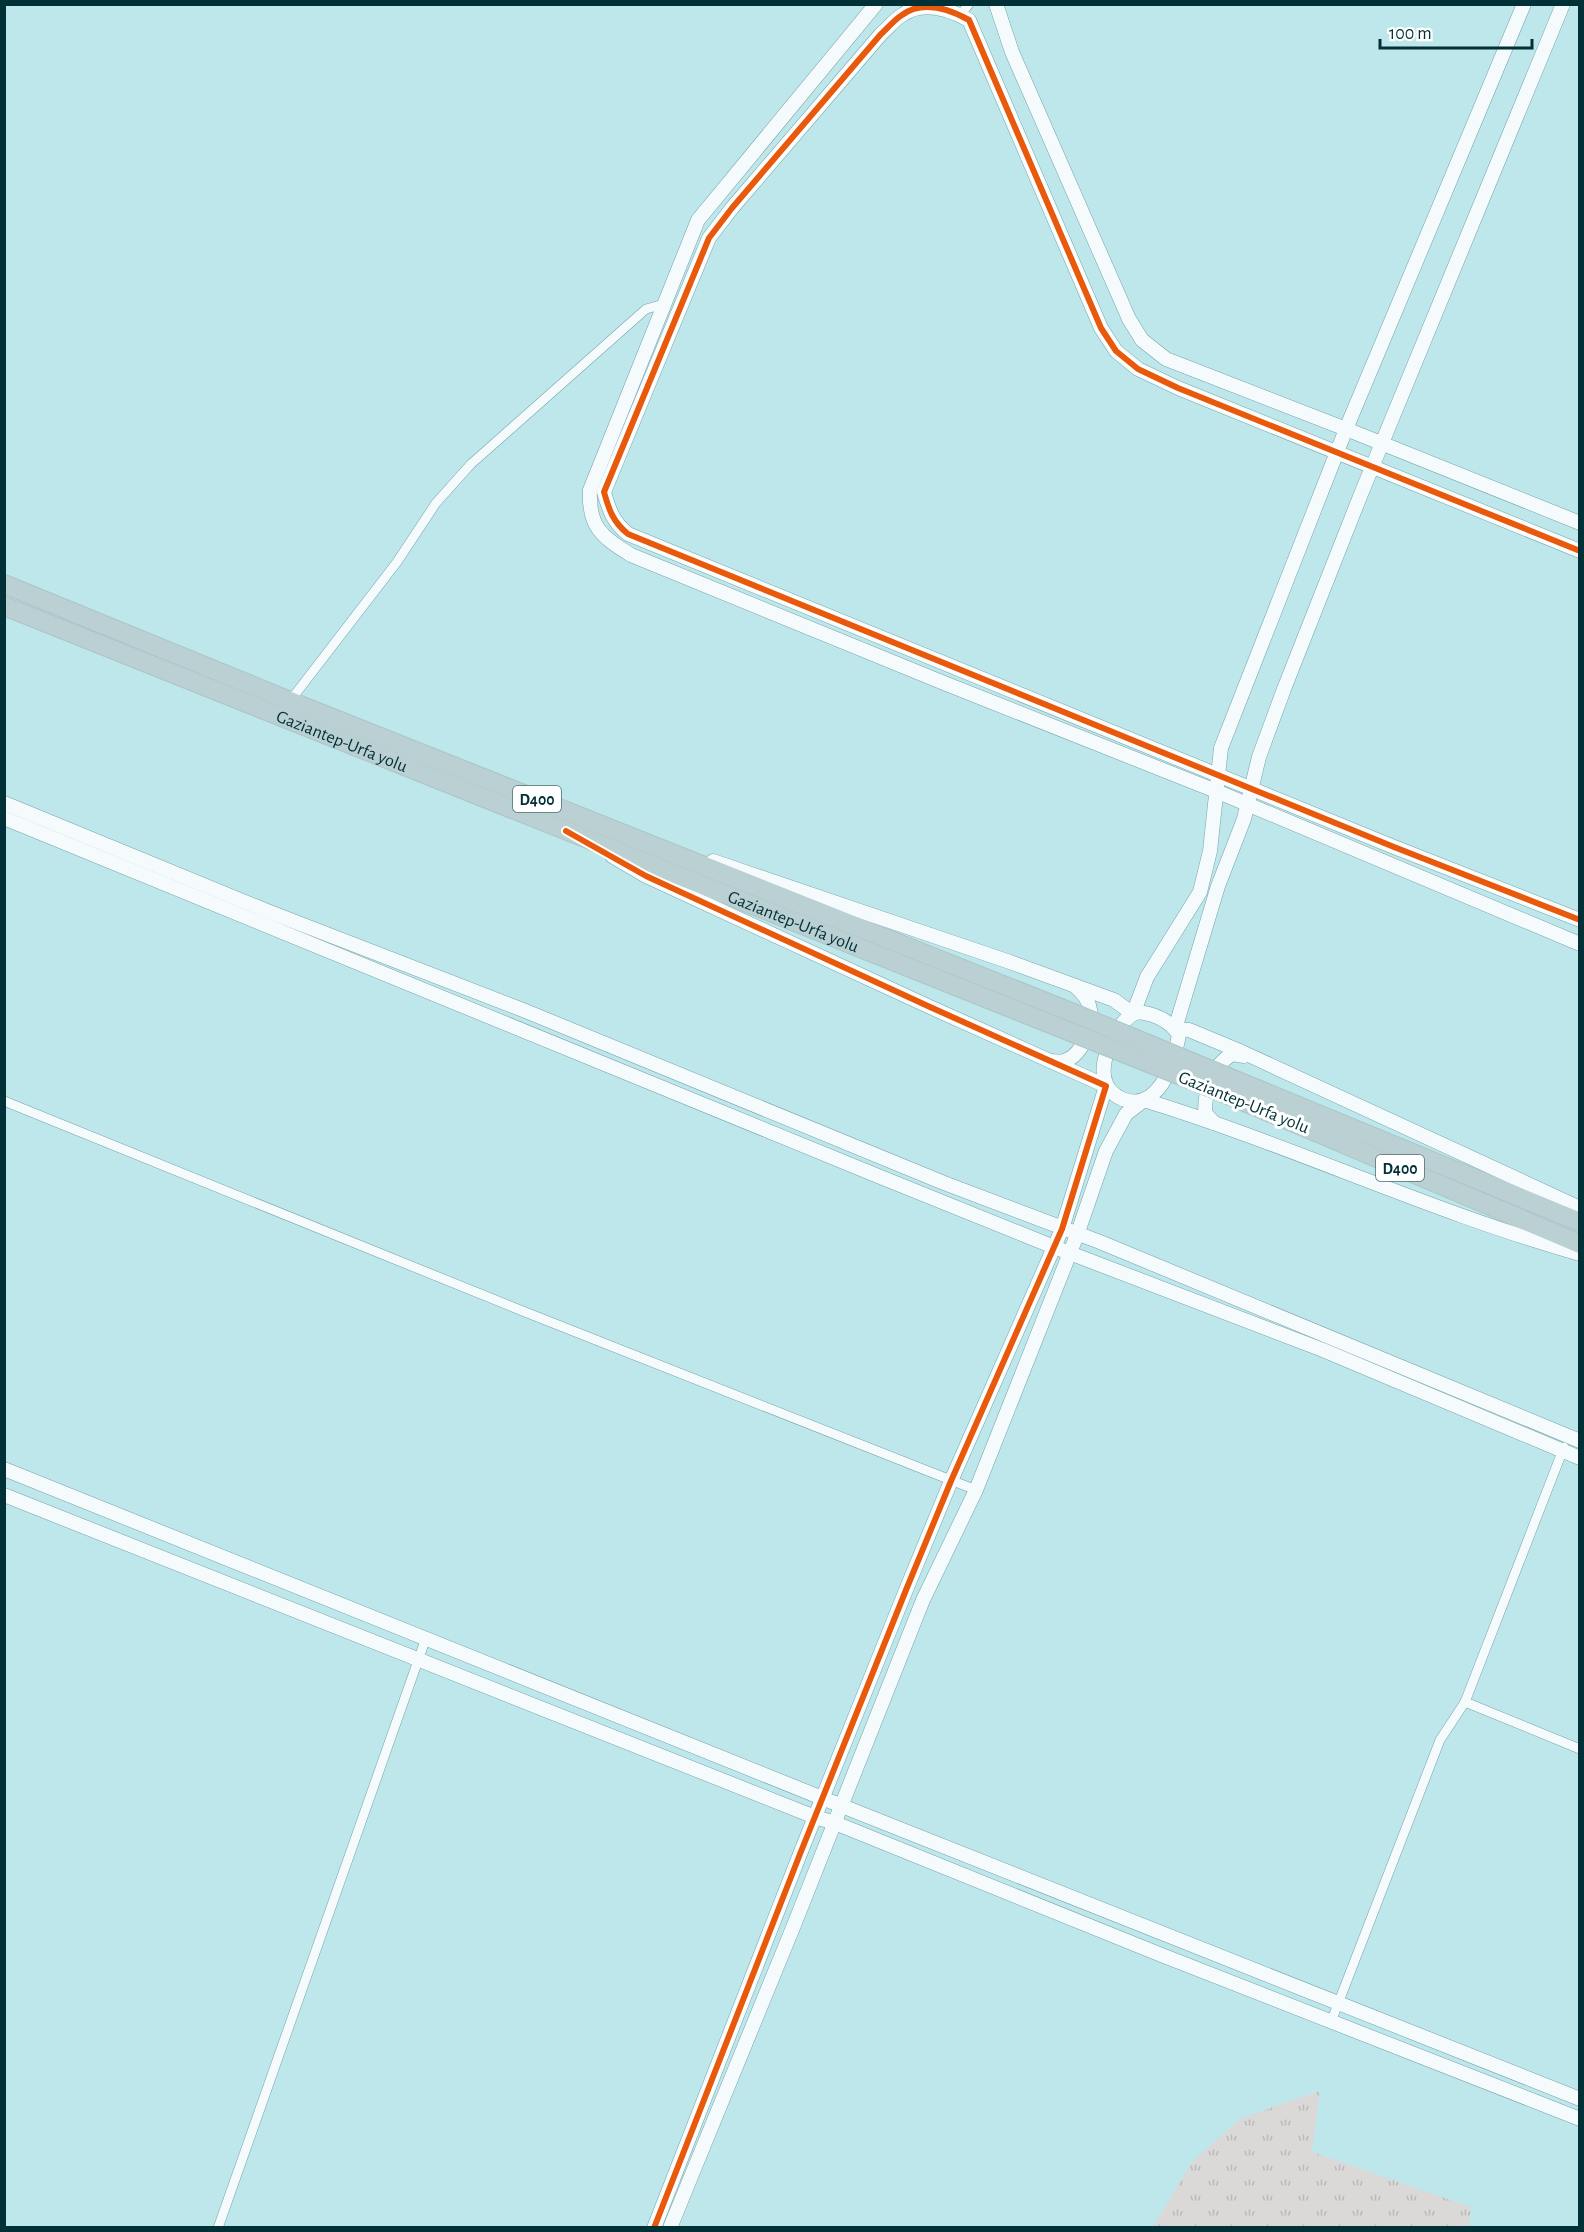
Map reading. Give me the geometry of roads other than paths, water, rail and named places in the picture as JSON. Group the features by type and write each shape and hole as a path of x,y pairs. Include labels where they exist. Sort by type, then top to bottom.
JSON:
{"highway":[{"name":"Gaziantep-Urfa yolu","path":"4,584 290,701 1071,1012 1580,1244"},
{"name":"Gaziantep-Urfa yolu","path":"4,606 1063,1029 1225,1084 1580,1222"}],"street":[{"path":"876,4 698,220 590,490 589,507 601,534 631,555 922,675 1216,791 1580,944"},
{"path":"996,4 1012,52 1129,319 1142,340 1166,359 1580,523"},
{"path":"654,2228 822,1798 951,1481 1062,1230 1106,1086 1104,1062 1112,1039 1120,1026 1133,1014 1148,977 1200,892 1210,851 1221,748 1336,453 1524,4"},
{"path":"1175,1029 1218,886 1247,805 1259,757 1284,689 1372,467 1563,4"},
{"path":"1580,551 1178,388 1138,369 1116,351 1101,328 965,10 938,8 916,8 902,15 881,34 709,238 604,492 610,514 617,525 628,534 1251,789 1580,920"},
{"path":"290,701 397,562 436,503 471,464 646,309 664,304"},
{"path":"4,803 267,911 523,1010 933,1179 1177,1274 1574,1439 1563,1451 1465,1702 1440,1740 1331,2022"},
{"path":"4,818 1054,1247 1323,1350 1580,1458"},
{"path":"566,831 646,876 1106,1086 1114,1095 1125,1100 1144,1100 1215,1123 1474,1221 1580,1254"},
{"path":"668,852 714,861 1114,999 1133,1014 1146,1013 1163,1019 1179,1035 1170,1067 1159,1088 1126,1114 1106,1151 1077,1235 976,1490 924,1600 670,2228"},
{"path":"1048,1061 1063,1062 1074,1055 1087,1034 1089,1005 1084,994 1073,985"},
{"path":"1175,1029 1189,1030 1255,1058 1580,1208"},
{"path":"1215,1123 1205,1113 1205,1098 1211,1074 1232,1054 1255,1058"},
{"path":"4,1101 520,1311 976,1490"},
{"path":"4,1469 842,1806 1580,2099"},
{"path":"4,1495 1580,2119"},
{"path":"218,2228 426,1638"},
{"path":"1465,1702 1580,1749"}]}
